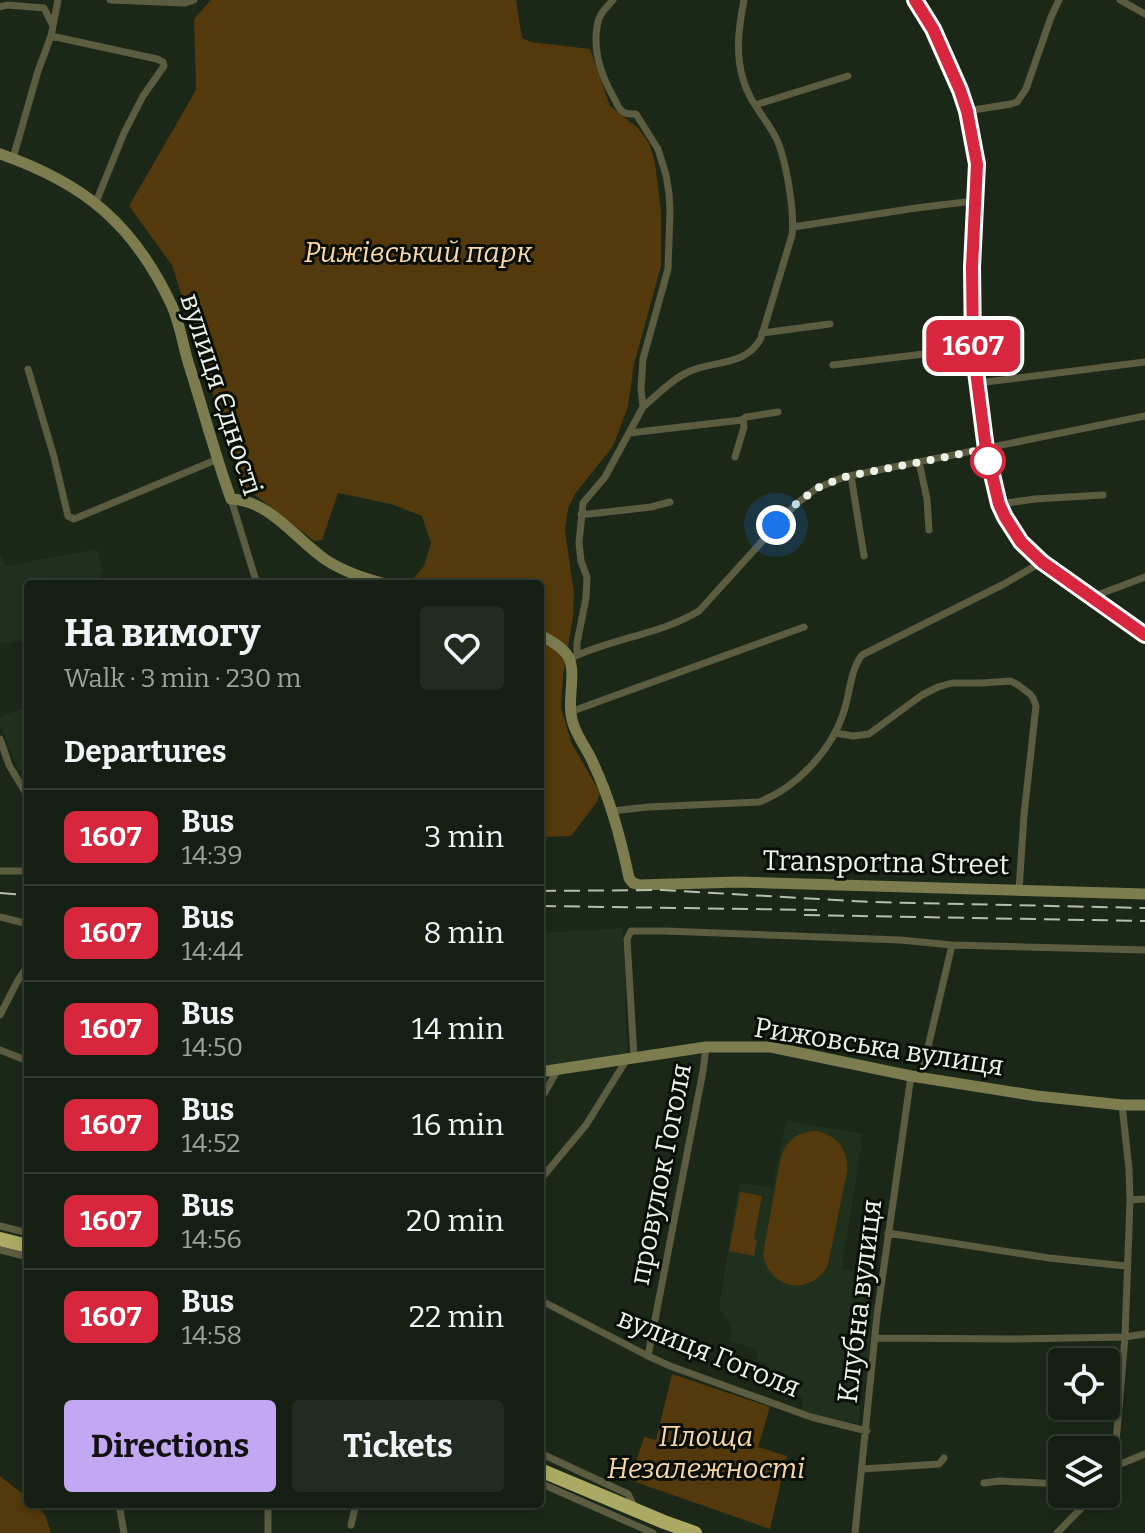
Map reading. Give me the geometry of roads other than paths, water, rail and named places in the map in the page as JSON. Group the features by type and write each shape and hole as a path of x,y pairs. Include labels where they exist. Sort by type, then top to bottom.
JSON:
{"highway":[{"path":"0,1239 24,1245"},
{"path":"544,1472 695,1533"}],"street":[{"path":"13,158 51,36 58,0"},
{"path":"110,0 185,3 194,0"},
{"path":"613,0 602,12 597,26 601,73 621,110 636,114 654,141 662,160 669,193 670,253 643,359 643,407"},
{"path":"744,0 739,31 740,67 745,87 782,154 793,227 755,349 745,356 689,372 643,407 605,477 583,503 579,543 587,577 586,598 573,657 570,712 612,811 759,802 777,793 802,774 835,733 862,655 1042,562"},
{"path":"915,0 933,29 960,90 977,164 972,267 973,348 986,449 999,504 1021,542 1042,562 1145,635"},
{"path":"967,111 1011,104 1021,97 1059,0"},
{"path":"1120,0 1145,14"},
{"path":"0,7 44,8 53,26"},
{"path":"51,36 163,62 164,66 143,96 124,133 96,202"},
{"path":"755,105 848,76"},
{"name":"вулиця Єдності","path":"0,154 68,183 96,202 139,246 173,308 256,580"},
{"path":"793,227 974,201"},
{"path":"762,333 830,324"},
{"path":"833,365 973,348"},
{"path":"978,383 1145,362"},
{"path":"28,369 71,519 218,459"},
{"path":"629,433 778,412"},
{"path":"573,657 682,621 699,611 796,504 817,488 851,476 1145,416"},
{"path":"735,457 744,427 743,419"},
{"path":"919,462 927,499 929,530"},
{"path":"851,476 864,556"},
{"path":"999,504 1103,495"},
{"path":"231,499 254,503 319,554 341,568 374,580"},
{"path":"581,514 651,507 670,502"},
{"path":"1092,597 1145,577"},
{"path":"570,712 804,627"},
{"path":"544,637 573,657"},
{"path":"835,733 853,736 869,734 922,695 944,684 1011,681 1024,689 1036,706 1019,890"},
{"path":"0,739 9,765 24,790"},
{"name":"Transportna Street","path":"612,811 629,878 640,885 738,882 1145,894"},
{"path":"0,871 24,871"},
{"path":"0,917 24,923"},
{"path":"544,1175 586,1125 630,1058 627,939 631,931 1145,950"},
{"name":"Клубна вулиця","path":"855,1533 888,1233 916,1076 952,945"},
{"path":"0,1015 24,972"},
{"name":"Рижовська вулиця","path":"544,1071 706,1047 771,1047 1037,1096 1145,1105"},
{"name":"провулок Гоголя","path":"648,1356 706,1047"},
{"path":"0,1050 24,1059"},
{"path":"544,1094 558,1069"},
{"path":"1116,1436 1125,1337 1130,1200 1122,1105"},
{"path":"1130,1200 1145,1199"},
{"path":"0,1226 24,1232"},
{"path":"888,1233 1049,1258 1126,1266"},
{"path":"0,1250 24,1256"},
{"name":"вулиця Гоголя","path":"544,1302 670,1366 811,1417 867,1431"},
{"path":"875,1338 1125,1337 1145,1334"},
{"path":"1120,1464 1145,1454"},
{"path":"544,1455 628,1494 636,1510"},
{"path":"863,1469 939,1464 944,1458"},
{"path":"984,1483 1048,1483"},
{"path":"544,1485 653,1533"},
{"path":"120,1508 124,1533"},
{"path":"268,1508 268,1533"},
{"path":"351,1525 355,1508"},
{"path":"1057,1533 1081,1508"}],"railway":[{"path":"544,891 662,890 871,902 1145,908"},
{"path":"0,893 24,895"},
{"path":"544,906 817,910"},
{"path":"804,915 1145,921"}],"park label":[{"name":"Рижівський парк","path":"418,252"},
{"name":"Площа Незалежності","path":"706,1452"}]}
